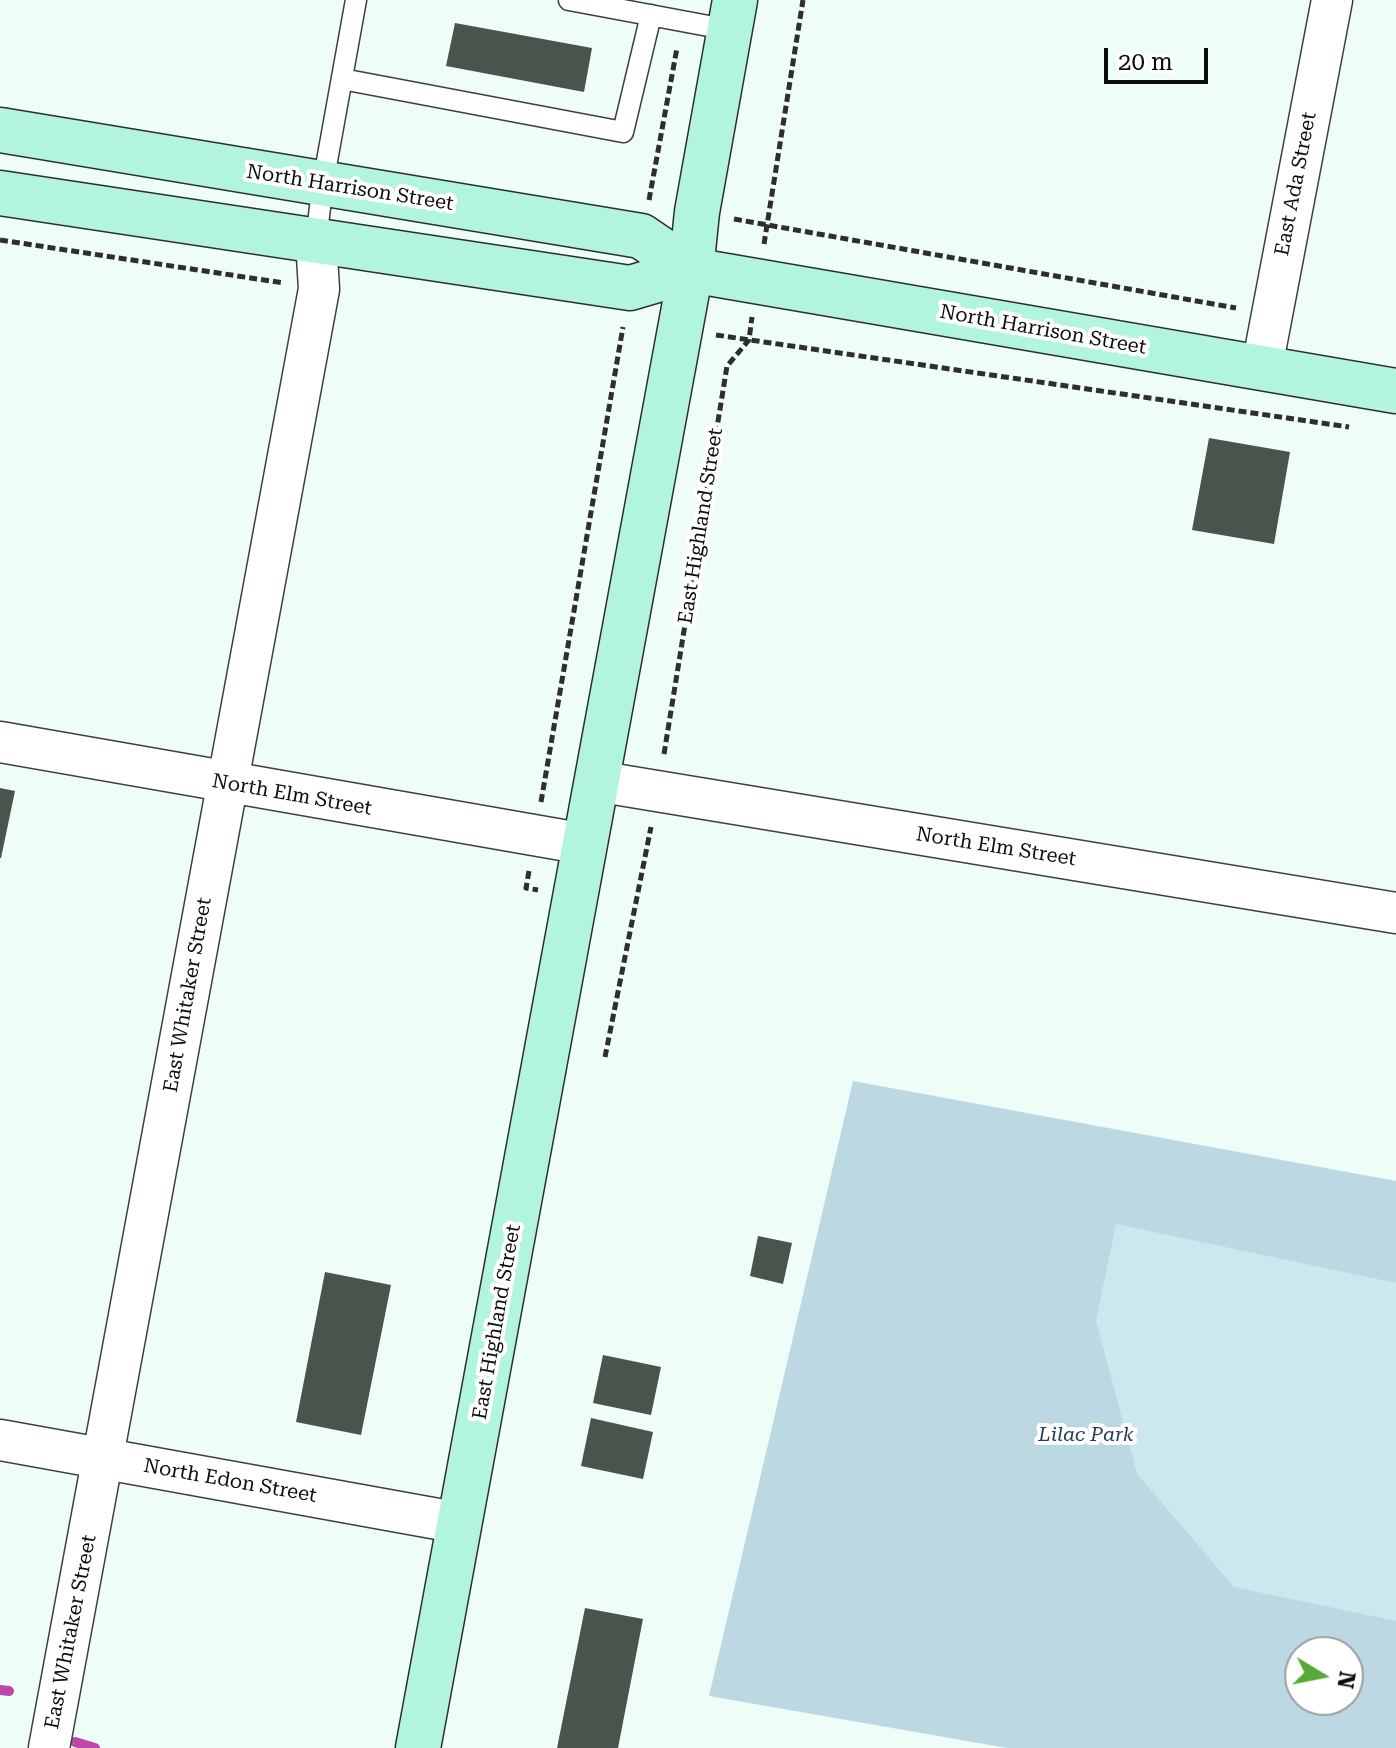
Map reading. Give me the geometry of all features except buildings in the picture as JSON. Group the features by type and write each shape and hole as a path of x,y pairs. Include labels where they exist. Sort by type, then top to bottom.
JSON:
{"main road":[{"name":"East Highland Street","path":"418,1748 691,270 697,212 732,15"},
{"name":"North Harrison Street","path":"0,130 641,236 691,270"},
{"name":"North Harrison Street","path":"0,193 630,288 691,270 1396,391"}],"street":[{"name":"East Ada Street","path":"1262,367 1332,0"},
{"name":"East Whitaker Street","path":"49,1748 319,289 316,240"},
{"name":"North Elm Street","path":"0,742 585,844"},
{"name":"North Elm Street","path":"596,781 1396,913"},
{"name":"North Edon Street","path":"0,1440 460,1523"}],"lane":[{"path":"316,240 323,183 356,0"},
{"path":"569,0 682,22 732,15"},
{"path":"342,79 623,132 651,15"}],"path":[{"name":"East Highland Street","path":"605,1057 658,792 727,366 749,340 756,280 769,225 803,0"},
{"path":"641,236 682,22"},
{"path":"575,896 526,888 630,288"}],"green space":[{"name":"Lilac Park","path":"853,1081 1396,1181 1396,1748 1007,1748 709,1696"}],"shaded area":[{"path":"1116,1224 1396,1283 1396,1621 1234,1587 1137,1474 1096,1321"}],"waterway":[{"path":"0,1690 9,1691"},
{"path":"75,1742 95,1748"}]}
